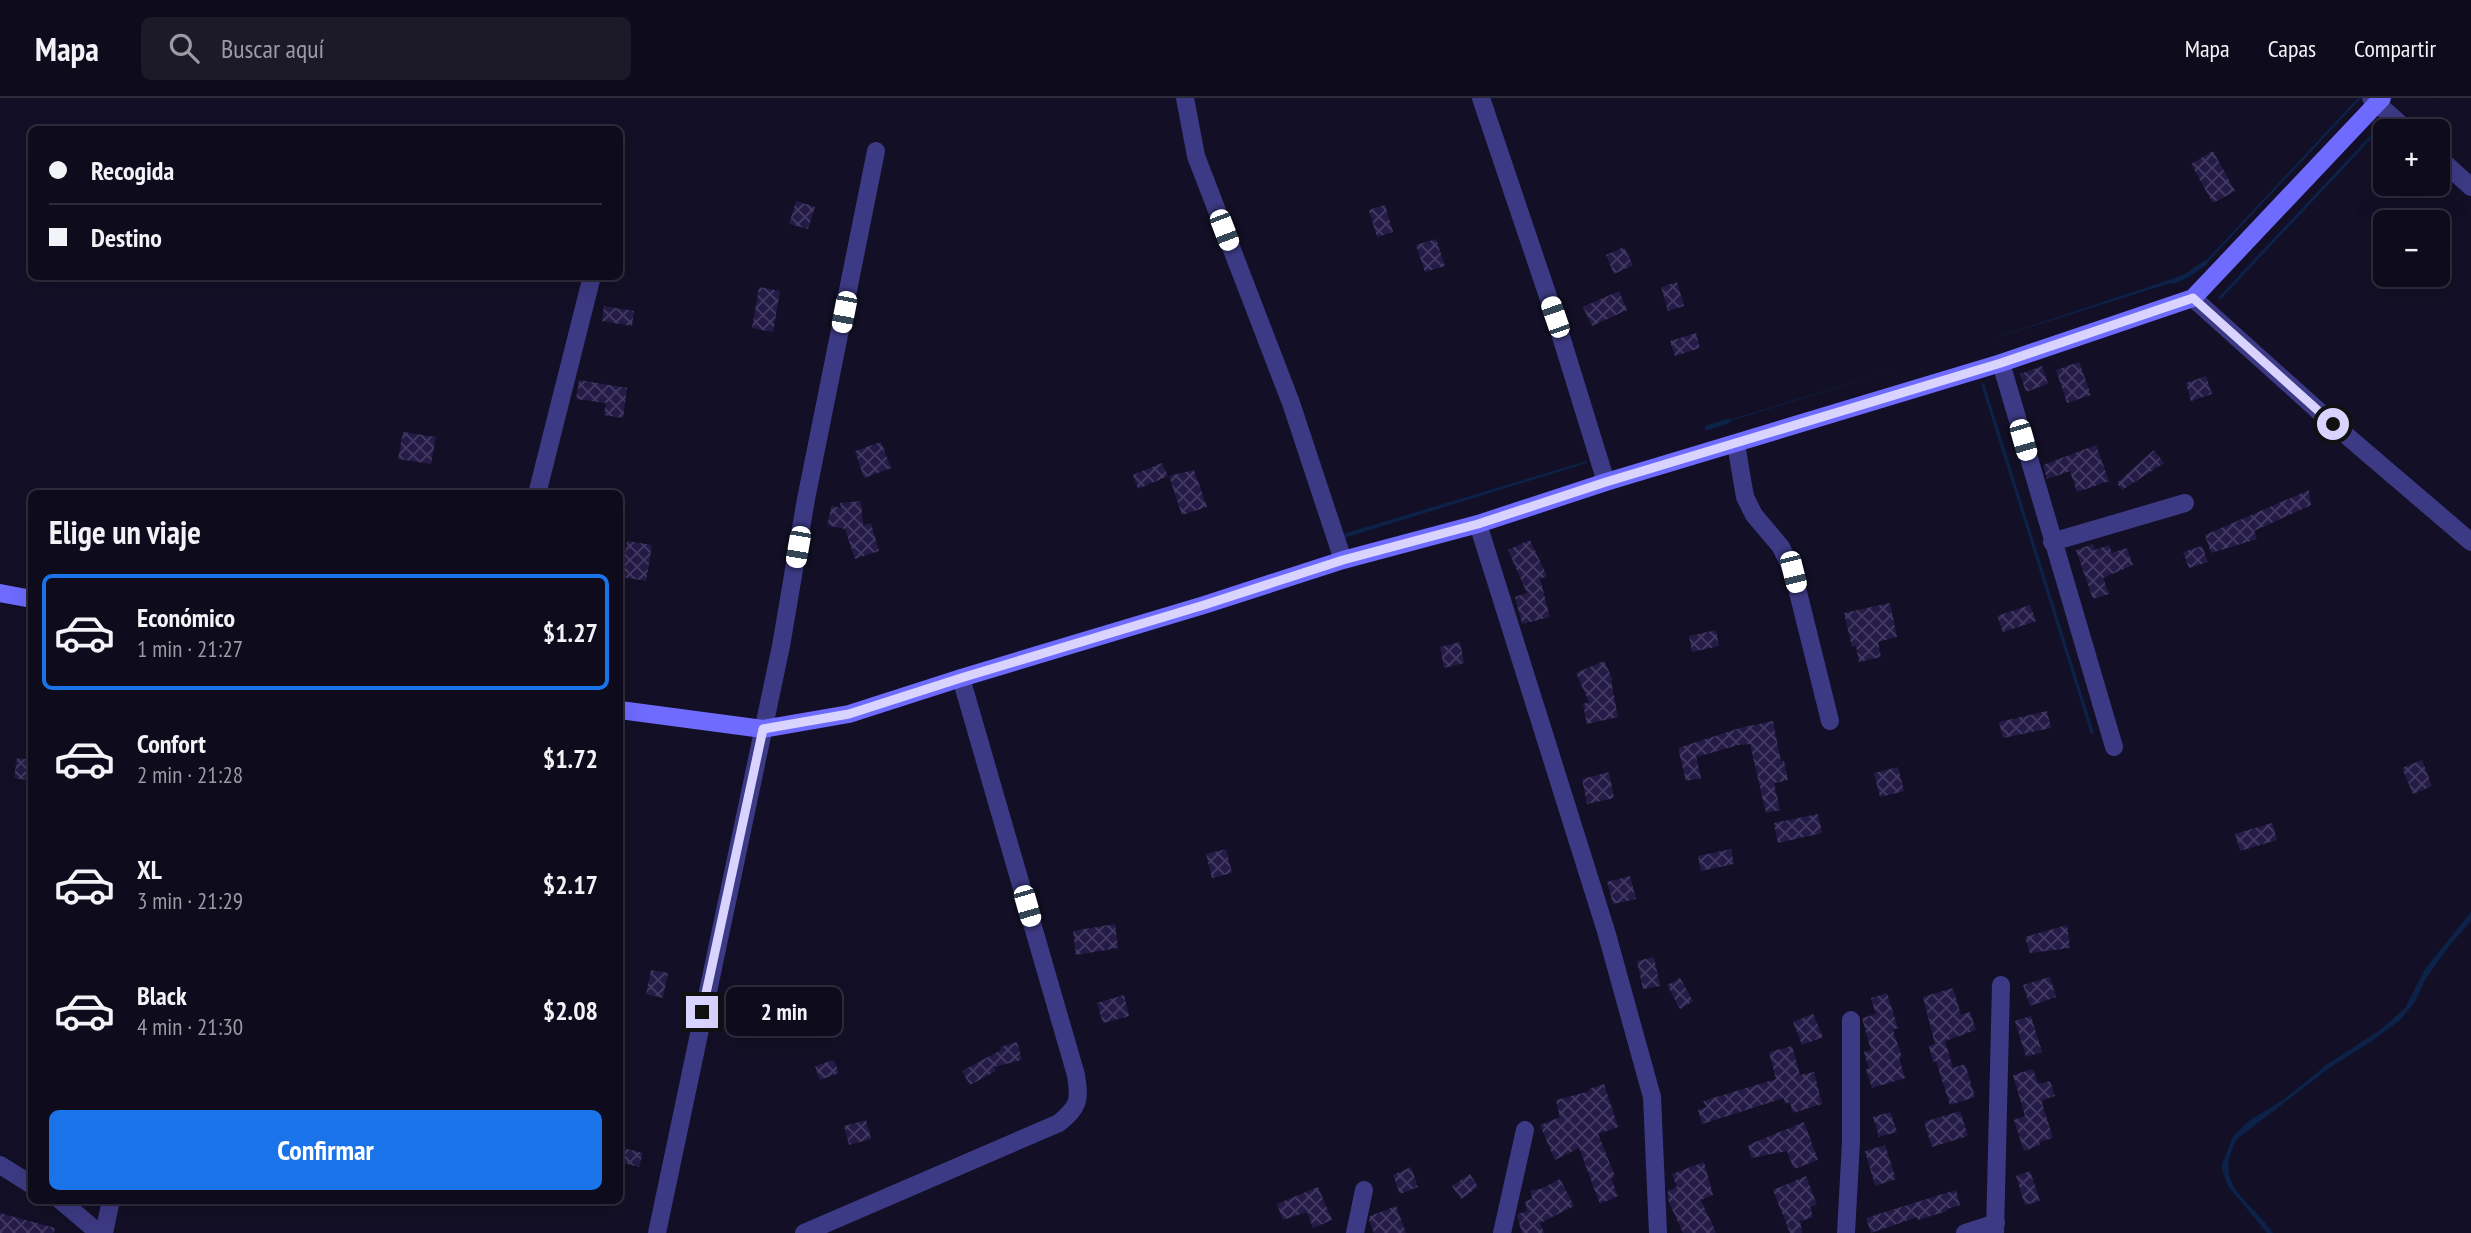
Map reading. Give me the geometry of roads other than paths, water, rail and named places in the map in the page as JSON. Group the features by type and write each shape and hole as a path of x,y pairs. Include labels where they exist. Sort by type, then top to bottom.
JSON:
{"street":[{"path":"1185,98 1196,156 1291,403 1343,560"},
{"path":"1481,98 1555,317 1606,482"},
{"path":"623,710 763,729 849,714 1343,560 1478,524 1606,482 2001,363 2193,298 2377,100 2396,119"},
{"path":"657,1233 763,729 876,151"},
{"path":"2450,168 2471,187"},
{"path":"538,490 591,280"},
{"path":"2193,298 2333,424 2471,542"},
{"path":"2001,363 2114,747"},
{"path":"1736,444 1745,497 1754,515 1781,547 1793,572 1830,721"},
{"path":"2053,541 2185,503"},
{"path":"1478,524 1606,931 1652,1097 1658,1233"},
{"path":"0,593 28,598"},
{"path":"804,1233 1059,1123 1073,1111 1080,1097 1076,1075 961,678"},
{"path":"1965,1233 1995,1228 2001,985"},
{"path":"1846,1233 1851,1142 1851,1020"},
{"path":"1502,1233 1525,1130"},
{"path":"0,1165 28,1182"},
{"path":"1354,1233 1364,1190"},
{"path":"65,1204 99,1233"},
{"path":"104,1233 110,1204"}],"water":[{"path":"2358,98 2361,98 2202,268 2201,266"},
{"path":"2373,133 2373,137 2220,300 2218,298"},
{"path":"2187,274 2189,275 2180,280 1978,343"},
{"path":"1934,357 1724,423 1723,422"},
{"path":"1984,383 2094,733 2091,734 1981,384"},
{"path":"1587,463 1344,538 1343,534"},
{"path":"2471,912 2471,921 2450,945 2425,980 2415,1002 2400,1020 2328,1069 2237,1139 2230,1155 2228,1169 2231,1181 2273,1233 2267,1233 2228,1186 2221,1167 2233,1136 2250,1120 2283,1100 2329,1063 2380,1030 2405,1008 2425,969"}],"waterway":[{"path":"2174,281 2205,263"},
{"path":"1707,428 1728,421"}]}
